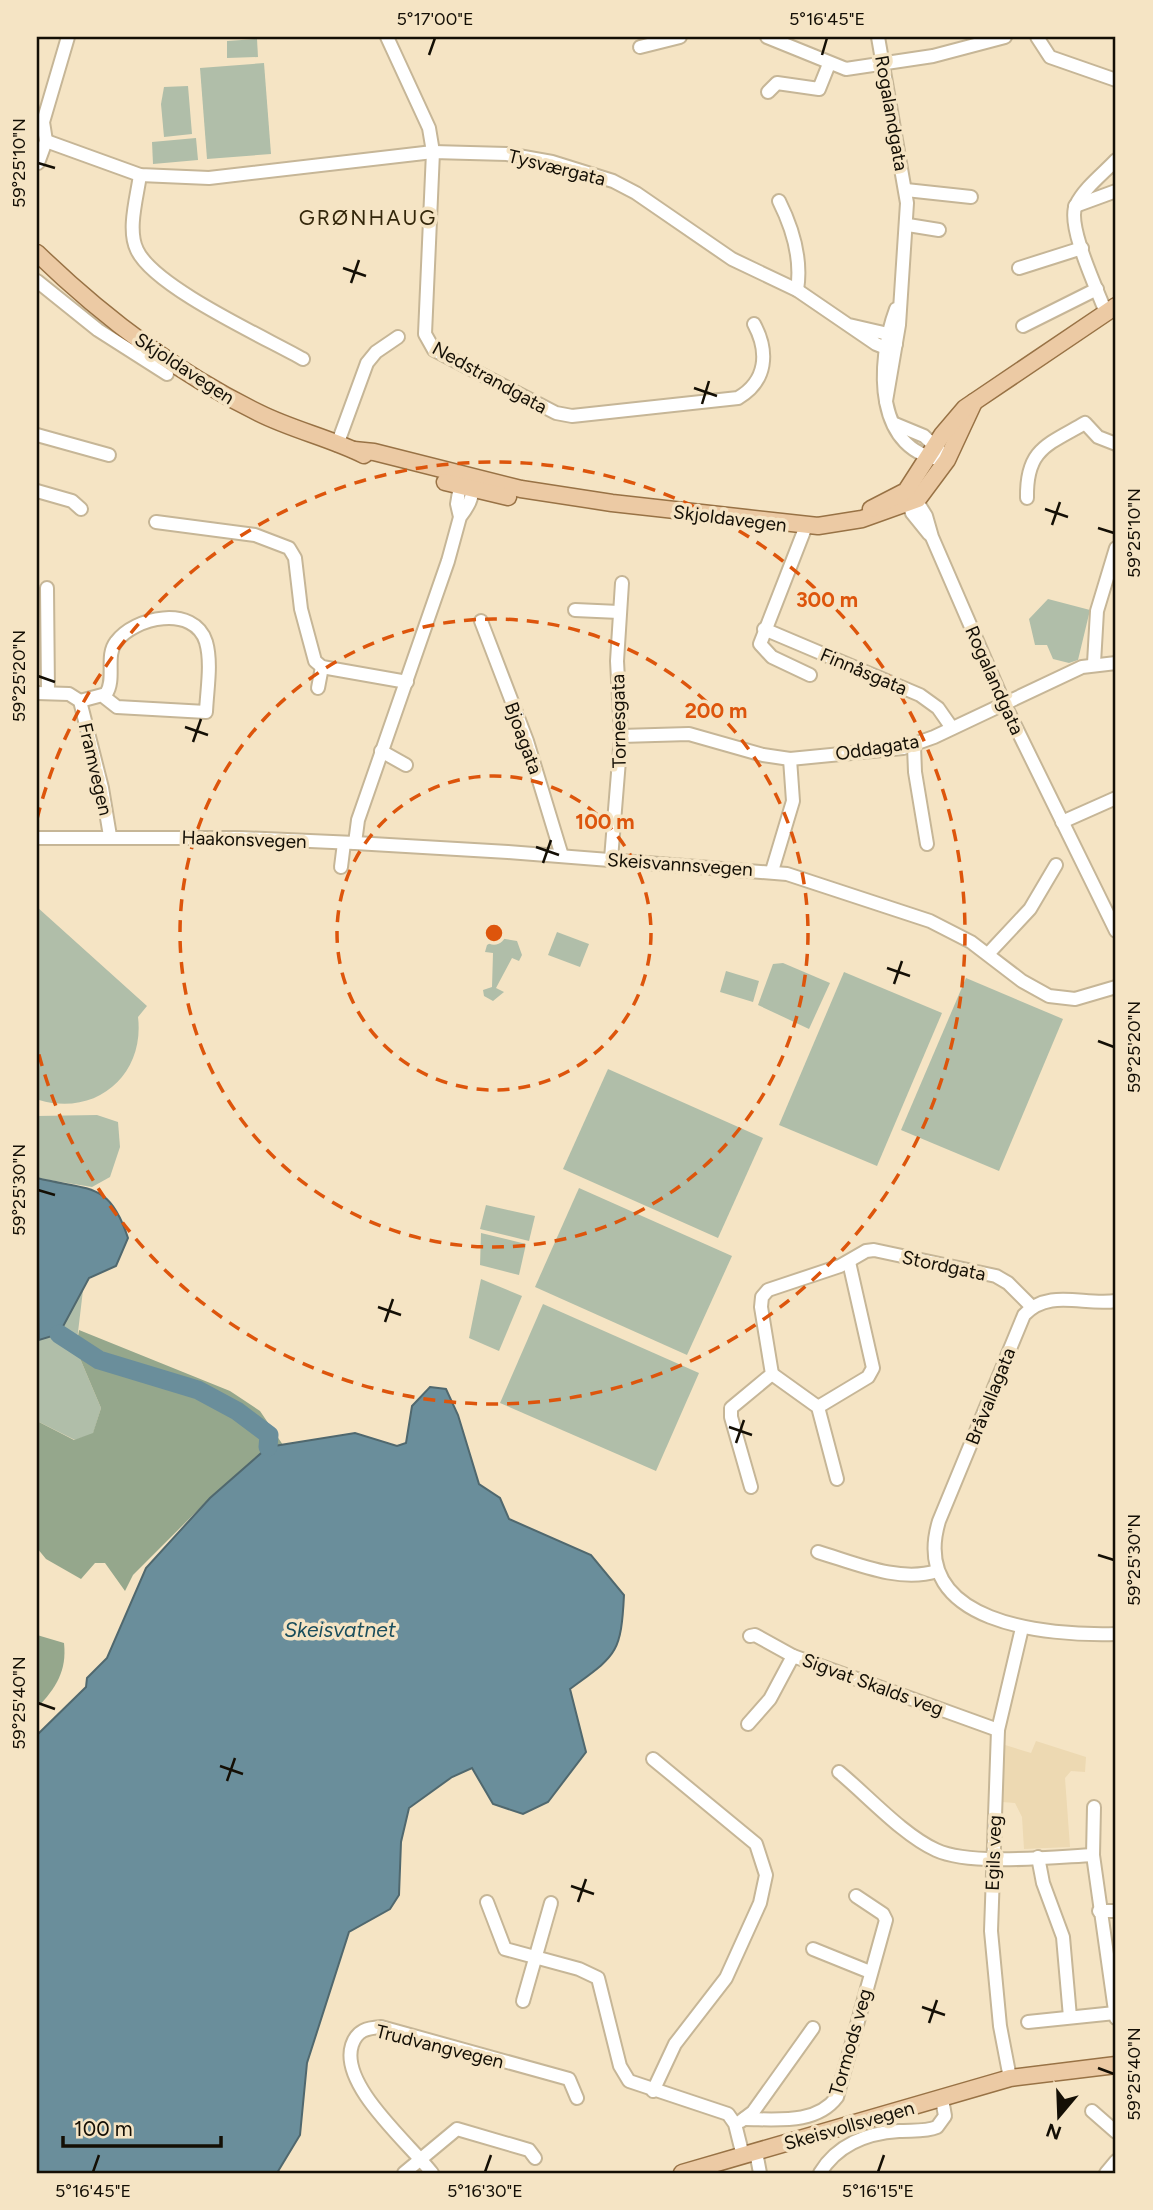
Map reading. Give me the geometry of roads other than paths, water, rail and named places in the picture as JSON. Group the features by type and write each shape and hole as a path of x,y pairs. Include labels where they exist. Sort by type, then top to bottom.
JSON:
{"main road":[{"name":"Skjoldavegen","path":"37,253 137,338 201,382 269,418 373,459 535,501 612,503 806,526 847,521 911,498 947,460 974,402"},
{"name":"Skjoldavegen","path":"911,498 931,452 951,422 974,402 1111,309"},
{"name":"Skeisvollsvegen","path":"682,2173 1010,2078 1116,2065"}],"street":[{"path":"38,163 46,141 43,122 68,37"},
{"name":"Nedstrandgata","path":"387,37 429,128 433,152 425,334 428,344 538,407 572,416 738,398 754,386 761,375 764,352 754,324"},
{"path":"631,37 643,50 680,37"},
{"path":"767,37 846,69 883,65 970,42 1005,37"},
{"name":"Rogalandgata","path":"878,37 906,190 908,225 900,298 890,342 886,401 895,424 924,436 931,452 947,460"},
{"path":"1037,37 1049,57 1116,80"},
{"path":"768,92 776,83 819,89 829,64"},
{"name":"Tysværgata","path":"46,141 141,175 209,178 433,152 507,154 552,162 613,181 667,212 732,258 797,290 849,325 890,342"},
{"path":"1111,309 1097,289 1073,220 1075,206 1116,160"},
{"path":"141,175 134,222 136,249 156,276 303,359"},
{"name":"Rogalandgata","path":"906,190 971,197"},
{"path":"1075,206 1116,191"},
{"path":"779,201 791,225 799,274 797,290"},
{"path":"908,225 939,230"},
{"path":"1019,268 1082,248"},
{"path":"37,281 98,330 167,374"},
{"path":"1023,326 1097,289"},
{"path":"337,444 367,363 376,352 398,337"},
{"path":"1027,498 1028,466 1035,454 1085,423 1098,437 1116,444"},
{"path":"37,435 109,455"},
{"path":"341,867 407,682 460,517 457,503 467,484"},
{"path":"37,491 72,501 81,509"},
{"name":"Rogalandgata","path":"911,498 932,537 1004,703 1116,932"},
{"path":"156,522 255,536 289,548 295,558 301,609 311,652 322,667 407,682"},
{"path":"806,526 760,644 783,663 810,675"},
{"path":"1094,663 1097,611 1116,548"},
{"name":"Tornesgata","path":"611,859 621,736 617,661 622,583"},
{"name":"Framvegen","path":"47,588 42,693 74,695 80,701 102,788 110,836"},
{"path":"575,610 619,612"},
{"name":"Framvegen","path":"80,701 103,696 110,687 114,644 125,633 151,618 185,621 196,626 205,639 209,657 206,712 117,707 103,696"},
{"name":"Bjoagata","path":"481,621 527,741 562,856"},
{"name":"Finnåsgata","path":"764,629 920,695 938,708 953,728"},
{"name":"Oddagata","path":"621,736 689,734 763,755 790,758 914,746 1094,663 1116,663"},
{"path":"318,688 322,667"},
{"path":"914,746 915,772 927,844"},
{"path":"382,751 406,765"},
{"path":"772,871 793,801 790,758"},
{"path":"1062,822 1116,798"},
{"name":"Haakonsvegen","path":"37,838 110,836 350,843"},
{"name":"Skeisvannsvegen","path":"350,843 772,871 805,878 906,911 951,931 988,954 1022,981 1049,996 1075,999 1116,987"},
{"path":"988,954 1030,909 1056,865"},
{"name":"Stordgata","path":"772,1374 762,1297 768,1290 849,1262 866,1251 874,1250 996,1276 1008,1283 1032,1307"},
{"path":"818,1407 868,1377 873,1368 849,1262"},
{"path":"1032,1307 1051,1299 1116,1301"},
{"name":"Bråvallagata","path":"937,1571 934,1547 939,1521 1018,1326 1032,1307"},
{"path":"751,1487 731,1417 731,1408 772,1374 818,1407 837,1479"},
{"path":"818,1552 903,1575 922,1576 937,1571 966,1605 1022,1628 1078,1634 1116,1632"},
{"name":"Egils veg","path":"1010,2078 1000,2026 991,1950 993,1858 998,1730 1022,1628"},
{"name":"Sigvat Skalds veg","path":"750,1636 755,1635 793,1656 998,1730"},
{"path":"748,1724 770,1699 793,1656"},
{"path":"653,2091 675,2044 726,1978 760,1903 766,1875 756,1844 654,1765"},
{"path":"839,1772 934,1849 952,1855 993,1858 1093,1856"},
{"path":"1028,2022 1116,2015 1093,1856 1094,1807"},
{"path":"1038,1857 1043,1883 1063,1937 1070,2017"},
{"name":"Tormods veg","path":"740,2122 808,2117 830,2106 844,2075 886,1920 883,1914 856,1896"},
{"path":"487,1902 505,1949 579,1969 597,1978 624,2074 635,2085 722,2112 740,2122 750,2154 760,2173"},
{"path":"523,2001 551,1903"},
{"path":"1099,1911 1116,1911"},
{"name":"Tormods veg","path":"813,1949 870,1972"},
{"name":"Trudvangvegen","path":"432,2173 355,2080 350,2052 355,2037 366,2028 381,2027 569,2079 577,2098"},
{"name":"Tormods veg","path":"740,2122 813,2028"},
{"name":"Skeisvollsvegen","path":"820,2173 834,2154 859,2140 881,2133 937,2127 945,2116 942,2099"},
{"path":"1092,2111 1116,2132"},
{"path":"404,2173 457,2129 529,2150 535,2158"},
{"path":"1106,2173 1116,2161"}],"water":[{"path":"37,1178 83,1187 104,1197 121,1219 128,1238 116,1266 89,1278 59,1334 39,1340"},
{"name":"Skeisvatnet","path":"430,1387 446,1389 458,1415 479,1484 500,1498 509,1519 591,1555 624,1595 621,1630 613,1652 607,1660 570,1689 586,1752 548,1802 523,1814 493,1804 472,1768 452,1777 409,1808 401,1842 399,1895 390,1909 349,1932 307,2063 300,2135 277,2173 37,2173 37,1735 86,1687 87,1678 107,1658 146,1568 210,1498 268,1447 355,1433 397,1446 406,1443 412,1406"}],"waterway":[{"path":"59,1334 99,1360 198,1390 237,1411 269,1435 268,1447"}],"district":[{"name":"GRØNHAUG","path":"368,218"}]}
